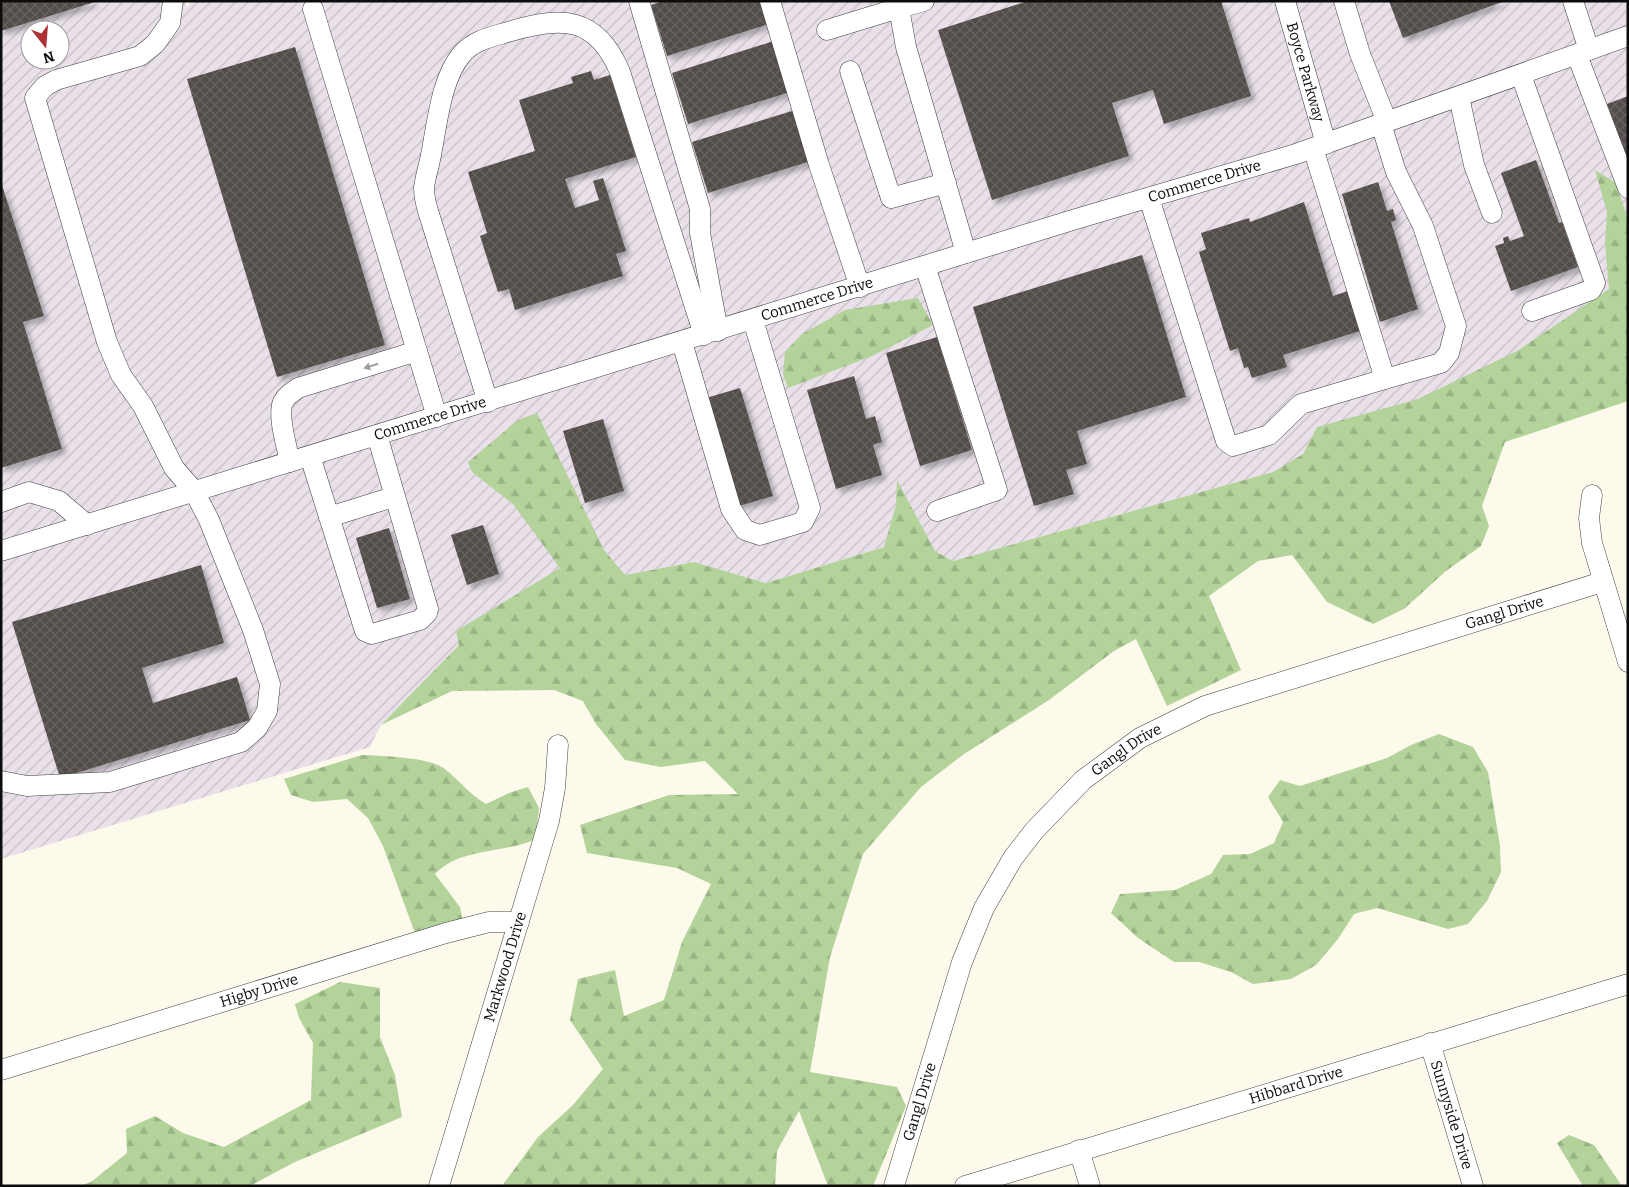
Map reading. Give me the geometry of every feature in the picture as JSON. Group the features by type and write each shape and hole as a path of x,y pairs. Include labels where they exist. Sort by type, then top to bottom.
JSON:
{"street":[{"path":"1,781 27,786 110,782 241,742 257,728 267,711 270,684 253,630 209,520 194,491 174,468 144,406 121,375 107,342 35,98 45,86 56,80 140,56 155,44 170,23 173,1"},
{"path":"639,1 700,209 700,233 711,333"},
{"path":"770,1 819,164 860,287"},
{"path":"826,30 924,1"},
{"name":"Boyce Parkway","path":"1284,1 1320,146 1385,379"},
{"path":"1149,198 1226,441 1233,446 1269,435 1301,404 1441,363 1449,353 1456,326 1423,226 1396,172 1384,123 1344,1"},
{"path":"1573,1 1583,52 1628,188"},
{"path":"899,8 906,47 966,253"},
{"path":"313,9 437,417"},
{"path":"488,402 428,211 424,188 443,94 456,62 472,44 482,39 540,22 557,22 587,29 603,41 620,72 711,333"},
{"name":"Commerce Drive","path":"1,551 966,253 1320,146 1628,36"},
{"path":"850,71 891,198 946,183"},
{"path":"1521,75 1595,283 1590,290 1532,311"},
{"path":"1459,97 1474,165 1492,213"},
{"path":"925,266 997,490 937,511"},
{"path":"682,342 732,509 745,530 760,534 803,522 810,508 753,320"},
{"path":"290,462 282,412 283,403 288,396 298,388 417,351"},
{"path":"310,456 365,631 372,634 420,620 427,613 428,609 377,435"},
{"path":"1,502 29,492 59,502 87,525"},
{"path":"1592,495 1588,518 1592,542 1602,582 1628,662"},
{"path":"329,516 394,497"},
{"name":"Gangl Drive","path":"894,1186 962,962 984,908 1013,858 1034,831 1083,780 1140,738 1205,706 1602,582"},
{"name":"Markwood Drive","path":"439,1186 549,821 555,788 558,745"},
{"name":"Higby Drive","path":"1,1070 446,933 489,922 519,922"},
{"name":"Hibbard Drive","path":"965,1186 1628,984"},
{"name":"Sunnyside Drive","path":"1430,1043 1473,1186"},
{"path":"1079,1150 1090,1186"}],"shaded area":[{"path":"1,1 185,1 187,7 192,1 1628,1 1628,359 1273,472 953,561 935,551 884,547 766,583 694,562 625,575 459,645 381,725 370,747 1,859"}],"green space":[{"path":"1595,170 1616,183 1628,220 1628,401 1505,442 1482,506 1489,526 1481,546 1446,571 1404,609 1373,624 1327,602 1292,555 1258,561 1209,596 1241,670 1167,706 1136,639 1114,651 1049,700 964,754 921,787 863,854 830,957 810,1072 897,1087 906,1106 873,1186 828,1186 799,1111 777,1151 775,1186 502,1186 538,1137 573,1105 603,1069 570,1020 578,979 615,970 624,1016 664,1000 682,942 711,884 677,868 587,853 580,825 669,795 738,794 705,761 661,767 625,760 596,724 583,701 554,690 452,691 381,725 459,645 456,631 560,568 513,504 472,472 468,462 518,420 537,413 604,550 625,575 694,562 766,583 884,547 896,505 897,480 935,551 953,561 1273,472 1303,454 1317,427 1418,399 1517,351 1609,289 1605,244 1607,212"},
{"path":"918,298 933,325 872,356 788,388 783,374 785,352 802,334 845,310"},
{"path":"1439,734 1473,747 1488,772 1500,846 1501,872 1487,901 1468,924 1448,929 1377,908 1354,914 1338,939 1316,965 1291,979 1253,984 1231,972 1199,962 1174,962 1138,938 1111,913 1120,894 1175,890 1211,874 1223,855 1250,854 1274,843 1283,822 1268,797 1280,780 1300,786 1387,758 1411,745"},
{"path":"362,755 405,758 438,765 486,804 509,793 528,787 539,808 536,839 524,844 457,859 445,865 435,874 460,907 463,922 416,936 383,846 368,818 347,799 313,802 291,795 284,779"},
{"path":"340,982 380,988 380,1037 395,1075 402,1117 295,1162 250,1186 80,1186 91,1182 127,1153 126,1129 155,1116 183,1133 224,1147 311,1100 313,1043 299,1018 295,1004"},
{"path":"1569,1135 1594,1145 1622,1186 1583,1186 1557,1143"}],"building":[{"path":"1,1 95,1 37,20 20,20 20,25 1,31"},
{"path":"662,1 762,1 769,24 667,56 651,5"},
{"path":"1028,1 1221,1 1251,96 1164,124 1153,90 1112,103 1129,156 992,200 938,30"},
{"path":"1389,1 1505,1 1403,38"},
{"path":"774,41 790,92 688,124 672,73"},
{"path":"295,47 385,345 277,377 187,79"},
{"path":"591,71 594,80 610,75 636,157 565,179 575,208 599,200 593,181 603,178 626,251 616,254 623,276 515,310 509,289 498,292 480,236 487,233 468,172 535,151 519,100 573,83 571,77"},
{"path":"1628,96 1628,160 1607,104"},
{"path":"795,110 811,161 708,193 692,142"},
{"path":"1536,160 1559,223 1562,222 1578,267 1511,291 1495,246 1504,243 1503,238 1508,236 1510,241 1524,236 1501,173"},
{"path":"1,182 44,316 23,322 62,449 1,468"},
{"path":"1378,182 1387,211 1393,209 1396,220 1391,222 1418,309 1380,322 1342,194"},
{"path":"1304,202 1333,296 1348,291 1360,331 1283,355 1287,367 1252,378 1248,367 1244,368 1238,348 1230,351 1199,252 1206,249 1201,233 1249,218 1250,222"},
{"path":"1142,255 1186,397 1077,431 1087,464 1066,470 1074,494 1034,506 973,307"},
{"path":"937,337 972,450 920,466 886,353"},
{"path":"854,376 866,419 875,416 882,442 873,445 882,475 836,489 807,390"},
{"path":"740,388 773,496 739,506 706,398"},
{"path":"603,419 624,491 585,503 563,431"},
{"path":"483,525 499,574 467,585 451,535"},
{"path":"389,528 410,599 377,608 356,538"},
{"path":"201,565 224,643 142,668 153,703 237,677 250,720 60,778 12,622"}]}
